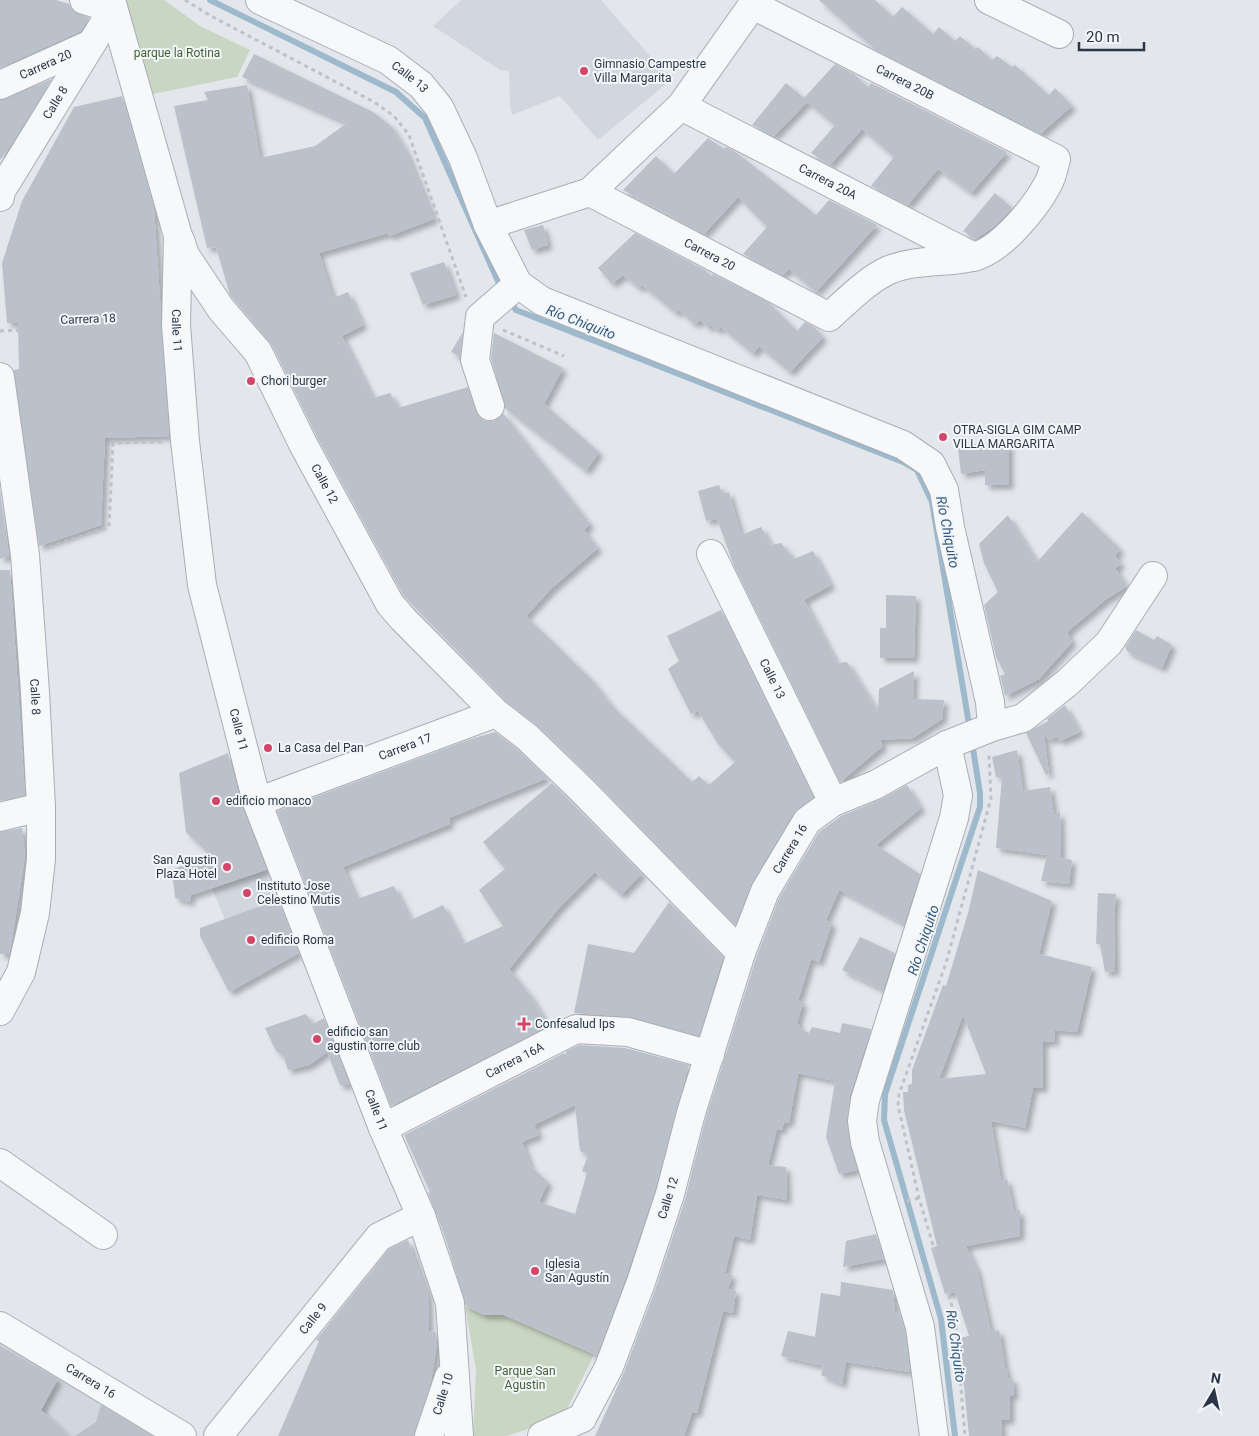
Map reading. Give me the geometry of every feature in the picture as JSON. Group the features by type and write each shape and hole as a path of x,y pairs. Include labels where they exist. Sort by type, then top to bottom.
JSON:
{"street":[{"path":"84,0 112,4"},
{"name":"Calle 13","path":"260,0 388,60 420,86 439,107 463,158 514,287"},
{"path":"989,0 1058,34"},
{"path":"488,225 590,192 681,106 754,2"},
{"name":"Carrera 20B","path":"754,2 1056,159 1048,183 1030,210 998,244 974,257"},
{"name":"Calle 8","path":"0,193 62,95 112,4"},
{"name":"Calle 11","path":"112,4 178,236 176,325 185,441 202,585 257,802 382,1128 420,1216 450,1303 455,1351 459,1436"},
{"name":"Carrera 20","path":"0,85 91,44"},
{"name":"Carrera 20A","path":"681,106 974,257"},
{"name":"Carrera 20","path":"590,192 829,316 862,288 889,270 921,262 974,257"},
{"name":"Calle 12","path":"178,236 186,255 221,309 258,352 303,444 390,604 496,713 527,737 581,789 742,952 691,1113 670,1194 641,1282 587,1427"},
{"path":"490,406 475,360 482,315 514,287 542,301 903,445 931,464 944,490 950,527 990,702 969,736 954,818 865,1100 862,1121 864,1142 920,1327 934,1436"},
{"name":"Calle 8","path":"0,378 25,556 36,692 41,806 41,859 35,913 21,972 0,1011"},
{"name":"Calle 13","path":"711,554 833,802"},
{"name":"Carrera 16","path":"742,952 765,891 807,821 833,802 876,785 969,736 1023,718 1067,683 1109,643 1153,576"},
{"name":"Carrera 17","path":"257,802 496,713"},
{"path":"0,817 41,806"},
{"name":"Carrera 16A","path":"382,1128 576,1029 628,1032 710,1055"},
{"path":"0,1163 103,1235"},
{"name":"Calle 9","path":"218,1436 379,1237 420,1216"},
{"name":"Carrera 16","path":"0,1326 182,1436"},
{"name":"Calle 10","path":"430,1436 445,1394 455,1351"},
{"path":"542,1436 587,1427"}],"path":[{"path":"186,0 211,16 374,102 394,116 409,135 467,299 482,315 503,330 564,356"},
{"name":"Carrera 18","path":"0,330 176,325"},
{"path":"25,556 109,527 113,443 185,441"},
{"path":"933,1245 919,1198 898,1105 899,1094 946,963 991,798 988,761 969,736"},
{"path":"949,1295 955,1318 965,1436"}],"shaded area":[{"name":"Gimnasio Campestre Villa Margarita","path":"461,0 601,0 671,80 598,140 560,96 512,115 509,71 500,70 433,26"},
{"name":"Instituto Jose Celestino Mutis","path":"271,868 282,898 225,920 212,889"},
{"path":"0,1329 177,1436 0,1436"}],"green space":[{"name":"parque la Rotina","path":"125,0 164,0 200,26 250,50 237,77 153,94"},
{"name":"Parque San Agustin","path":"465,1306 484,1315 504,1315 594,1355 563,1417 507,1436 473,1436 476,1370"}],"building":[{"path":"0,0 56,0 69,4 73,11 89,18 81,31 0,68"},
{"path":"819,0 875,0 893,17 902,7 933,34 939,27 955,41 960,36 975,49 978,47 992,60 997,56 1012,67 1015,65 1049,95 1055,88 1072,106 1040,134 876,50"},
{"path":"254,54 373,112 391,126 405,149 434,219 389,236 388,233 319,253 333,298 348,292 363,325 342,336 373,398 390,393 398,408 468,387 475,411 480,418 486,421 494,421 503,413 590,524 584,530 598,548 552,588 526,616 592,680 612,706 692,782 699,776 709,785 735,762 718,744 698,711 691,714 668,669 679,661 667,636 721,610 813,797 794,813 752,883 735,925 592,778 538,726 506,701 403,595 317,437 272,345 230,295 216,247 207,248 174,106 208,100 204,92 247,85 260,158 315,146 347,123 242,77"},
{"path":"835,64 854,74 868,87 871,83 1007,152 971,193 938,169 908,205 871,186 894,157 862,129 830,165 811,153 835,125 807,102 774,136 752,125 786,83 804,98"},
{"path":"52,79 11,145 0,160 0,100"},
{"path":"122,96 154,208 169,436 105,438 101,525 39,546 13,370 19,369 18,323 7,323 2,263 22,201 74,107"},
{"path":"708,138 724,149 726,147 733,150 816,215 829,200 877,225 816,292 789,269 782,275 743,254 767,227 738,197 704,234 623,190 656,156 674,174"},
{"path":"995,193 1012,208 995,226 975,239 963,231"},
{"path":"543,225 548,245 532,250 524,230"},
{"path":"635,233 705,270 711,276 713,274 768,302 797,331 805,322 813,326 823,337 790,372 759,346 753,354 721,327 717,330 711,325 708,328 701,320 694,324 679,310 676,313 642,285 639,288 623,275 612,284 598,268"},
{"path":"444,262 456,295 423,305 410,273"},
{"path":"463,332 460,357 451,352"},
{"path":"494,333 563,368 544,404 599,452 586,471 505,408 491,358"},
{"path":"984,442 984,446 1009,444 1009,485 985,485 985,470 961,474 958,448"},
{"path":"719,485 722,494 729,492 741,535 761,527 771,545 781,543 794,559 813,551 831,585 804,600 837,663 847,662 878,712 879,689 914,671 913,699 944,700 942,719 913,738 880,740 883,746 840,782 734,566 717,519 706,521 698,491"},
{"path":"0,489 9,556 0,559"},
{"path":"1082,512 1120,549 1115,556 1121,564 1115,568 1127,586 1105,600 1067,632 1072,642 1039,679 1005,696 1000,676 1005,674 996,657 984,605 998,592 984,563 979,544 1008,515 1037,562"},
{"path":"0,570 10,570 25,795 0,801"},
{"path":"886,595 916,596 914,658 880,658 880,628 886,628"},
{"path":"1136,630 1154,640 1157,636 1172,645 1162,668 1128,652 1125,647"},
{"path":"1065,705 1080,732 1060,741 1057,737 1049,740 1044,734 1049,774 1046,775 1026,733 1048,721 1047,719"},
{"path":"495,732 517,749 547,778 449,818 450,824 343,867 357,899 394,886 411,920 443,905 463,944 503,926 479,890 505,869 483,842 552,783 642,874 621,895 595,872 559,908 509,969 531,996 548,1026 391,1106 277,811 468,740"},
{"path":"1017,750 1023,791 1050,787 1054,816 1060,811 1061,858 1072,860 1069,884 1041,881 1047,855 996,848 1002,777 996,777 992,757"},
{"path":"228,753 242,808 266,870 191,895 190,902 175,898 172,870 209,854 186,832 179,773"},
{"path":"907,785 921,808 876,845 920,874 904,924 839,890 826,920 832,923 819,962 811,959 798,1001 803,1002 797,1024 800,1024 799,1028 809,1033 812,1027 840,1033 842,1023 871,1029 850,1095 847,1119 850,1144 857,1170 839,1174 826,1137 835,1081 798,1073 789,1123 784,1122 782,1130 777,1129 768,1165 786,1167 787,1200 757,1195 750,1240 734,1236 725,1273 732,1275 728,1289 736,1291 733,1313 723,1311 697,1413 692,1412 684,1436 595,1436 624,1372 656,1287 685,1199 706,1117 756,958 779,898 819,832 841,816 881,799"},
{"path":"22,828 25,856 11,946 9,954 0,954 0,832"},
{"path":"978,870 1052,901 1039,954 1092,967 1077,1032 1054,1030 1055,1041 1043,1042 1043,1088 1033,1088 1025,1128 991,1121 1001,1181 1007,1179 1014,1212 1020,1210 1020,1236 966,1246 977,1270 991,1332 999,1330 1005,1368 1008,1378 1013,1379 1014,1395 1010,1396 1010,1420 1001,1420 1002,1436 969,1436 959,1338 969,1336 955,1292 945,1294 931,1248 937,1246 904,1110 903,1092 908,1092 908,1085 912,1084 912,1070 943,985 946,986 968,913","holes":["963,1015 986,1074 939,1079"]},
{"path":"1098,893 1116,894 1114,918 1115,971 1105,972 1100,944 1096,944"},
{"name":"edificio Roma","path":"278,900 299,953 229,992 200,936 200,928"},
{"path":"669,902 723,957 699,1036 632,1017 574,1013 588,944 634,953"},
{"path":"860,937 895,953 883,990 842,970"},
{"path":"306,1014 313,1024 324,1018 349,1085 340,1085 327,1052 309,1065 288,1070 283,1055 276,1051 265,1028"},
{"path":"579,1045 625,1048 689,1065 655,1190 597,1355 504,1315 484,1315 466,1306 445,1237 428,1193 430,1192 404,1135 564,1053 566,1055 566,1051","holes":["575,1105 580,1151 588,1155 582,1171 587,1173 575,1214 539,1202 548,1182 531,1167 522,1142 539,1135 534,1125"]},
{"path":"876,1234 884,1259 843,1267 846,1241"},
{"path":"408,1240 428,1295 429,1331 436,1332 437,1344 431,1381 414,1436 278,1436 319,1341 316,1340 389,1249"},
{"path":"841,1282 893,1290 895,1312 899,1312 905,1330 910,1372 846,1362 842,1384 821,1375 823,1366 781,1356 788,1331 815,1337 821,1293 840,1296"},
{"path":"0,1346 58,1379 41,1410 69,1436 0,1436"},
{"path":"101,1405 152,1436 75,1436 96,1422"}],"waterway":[{"name":"Río Chiquito","path":"210,0 396,92 425,118 502,290"},
{"name":"Río Chiquito","path":"509,300 516,310 903,462 917,470 932,502 970,730"},
{"name":"Río Chiquito","path":"955,1436 941,1319 884,1120 885,1094 980,807 980,793 972,742"}],"place":[{"name":"Gimnasio Campestre Villa Margarita","path":"584,71"},
{"name":"Chori burger","path":"251,381"},
{"name":"OTRA-SIGLA GIM CAMP VILLA MARGARITA","path":"943,437"},
{"name":"La Casa del Pan","path":"268,748"},
{"name":"edificio monaco","path":"216,801"},
{"name":"San Agustin Plaza Hotel","path":"227,867"},
{"name":"Instituto Jose Celestino Mutis","path":"247,893"},
{"name":"edificio Roma","path":"251,940"},
{"name":"Confesalud Ips","path":"524,1024"},
{"name":"edificio san agustin torre club","path":"317,1039"},
{"name":"Iglesia San Agustín","path":"535,1271"}]}
